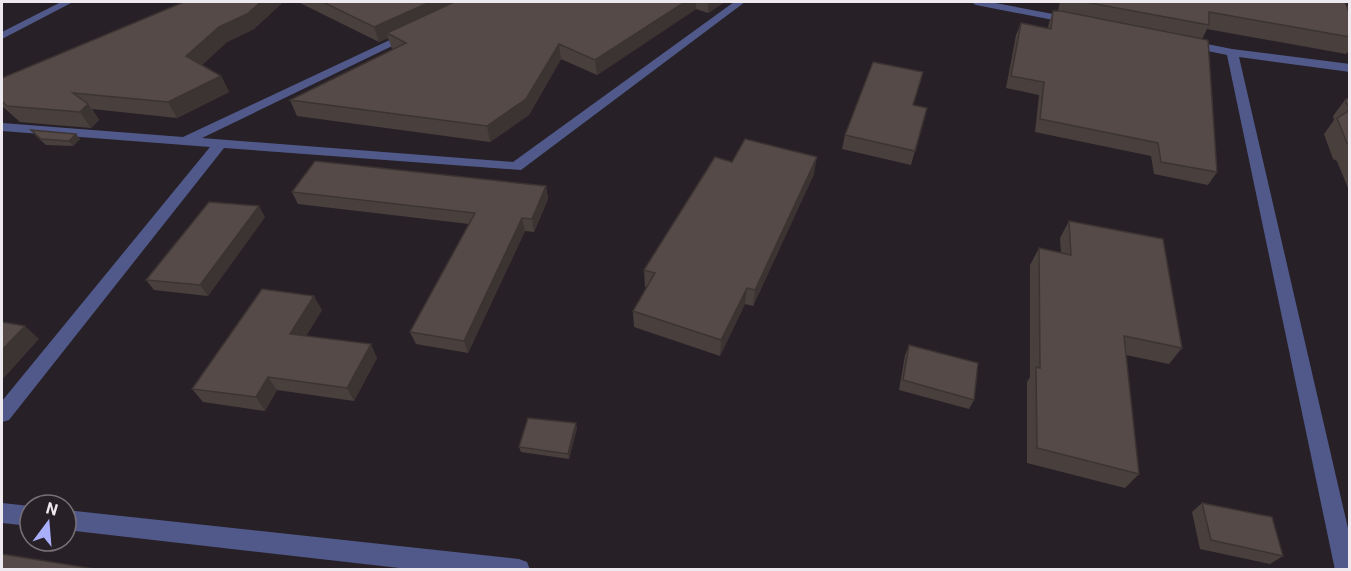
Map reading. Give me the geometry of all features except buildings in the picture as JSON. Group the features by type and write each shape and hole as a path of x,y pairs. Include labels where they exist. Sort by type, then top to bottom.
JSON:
{"street":[{"path":"2,36 68,2"},
{"path":"2,127 516,167 740,2"},
{"path":"976,2 1093,25"},
{"path":"184,141 425,26"},
{"path":"1174,41 1233,53 1350,68"},
{"path":"1233,53 1346,570"},
{"path":"2,414 220,144"},
{"path":"2,513 18,515"},
{"path":"78,521 463,567 519,570"}]}
